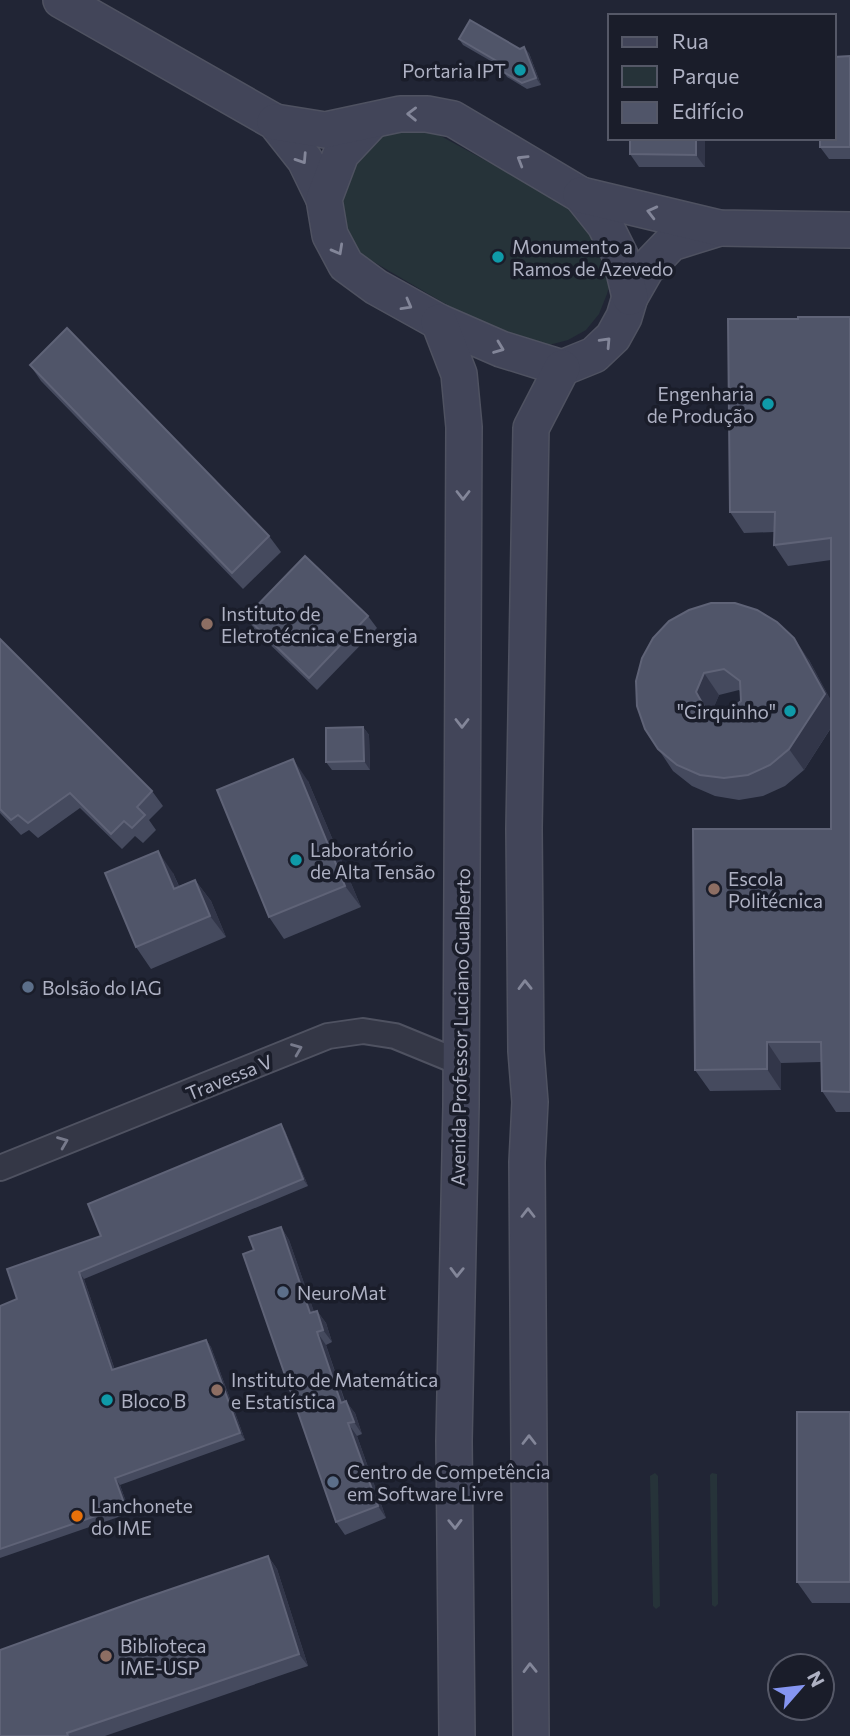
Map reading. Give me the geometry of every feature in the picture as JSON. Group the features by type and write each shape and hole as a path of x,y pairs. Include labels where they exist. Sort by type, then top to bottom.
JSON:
{"street":[{"path":"61,0 275,122 325,130 400,114 427,114 453,119 581,195 719,229 850,230"},
{"path":"324,199 341,154 372,121"},
{"path":"275,122 304,160 324,199 330,235 346,265 376,287 439,322 501,349 562,368 594,355 612,337 646,269 671,243 719,229"},
{"path":"581,195 605,225 620,255 630,297"},
{"name":"Avenida Professor Luciano Gualberto","path":"439,322 459,374 464,427 461,1063 454,1441 457,1736"},
{"path":"531,1736 527,1162 530,1102 526,1051 524,829 531,428 562,368"},
{"name":"Travessa V","path":"0,1168 328,1036 363,1031 395,1036 461,1063"}],"green space":[{"path":"407,129 437,134 571,207 594,233 611,279 599,314 586,330 568,340 549,345 537,345 500,336 362,255 346,234 339,181 369,144 393,132"},
{"path":"655,1473 658,1476 660,1606 656,1609 653,1606 650,1476"},
{"path":"712,1473 717,1474 718,1604 715,1607 712,1605"}],"building":[{"path":"470,20 520,49 524,47 536,78 522,83 502,71 500,63 459,39"},
{"path":"850,56 850,147 820,147 820,140 836,140 836,57"},
{"path":"630,140 696,140 696,155 630,154"},
{"path":"850,317 850,1092 822,1091 821,1042 767,1042 767,1069 695,1070 693,829 831,829 831,538 774,545 775,512 730,512 728,319"},
{"path":"67,328 269,536 232,573 30,365"},
{"path":"305,556 368,616 309,678 246,617"},
{"name":"\"Cirquinho\"","path":"711,603 735,603 757,610 777,622 794,638 825,694 789,749 770,765 748,775 724,778 700,775 677,765 658,749 645,729 637,706 636,681 642,658 653,638 669,621 689,610","holes":["724,669 740,681 741,701 725,714 706,710 696,692 704,673"]},
{"path":"0,639 152,791 137,807 145,815 132,828 124,821 111,834 70,793 28,823 18,815 11,820 0,809"},
{"path":"363,727 364,761 326,762 326,728"},
{"name":"Laboratório de Alta Tensão","path":"293,759 345,886 269,917 217,790"},
{"path":"158,851 174,889 195,880 210,916 136,947 105,873"},
{"name":"Bloco B","path":"281,1124 303,1179 79,1272 112,1370 206,1340 240,1433 115,1478 125,1506 0,1549 0,1306 17,1299 7,1269 101,1236 88,1204"},
{"path":"281,1227 310,1313 317,1311 323,1330 317,1332 341,1403 346,1401 354,1422 348,1423 378,1506 336,1522 243,1254 254,1250 249,1237"},
{"path":"797,1412 850,1412 850,1582 797,1582"},
{"path":"268,1556 299,1654 67,1733 68,1736 0,1736 0,1650"}],"place":[{"name":"Portaria IPT","path":"520,70"},
{"name":"Monumento a Ramos de Azevedo","path":"498,257"},
{"name":"Engenharia de Produção","path":"768,404"},
{"name":"Instituto de Eletrotécnica e Energia","path":"207,624"},
{"name":"\"Cirquinho\"","path":"790,711"},
{"name":"Laboratório de Alta Tensão","path":"296,860"},
{"name":"Escola Politécnica","path":"714,889"},
{"name":"Bolsão do IAG","path":"28,987"},
{"name":"NeuroMat","path":"283,1292"},
{"name":"Instituto de Matemática e Estatística","path":"217,1390"},
{"name":"Bloco B","path":"107,1400"},
{"name":"Centro de Competência em Software Livre","path":"333,1482"},
{"name":"Lanchonete do IME","path":"77,1516"},
{"name":"Biblioteca IME-USP","path":"106,1656"}]}
